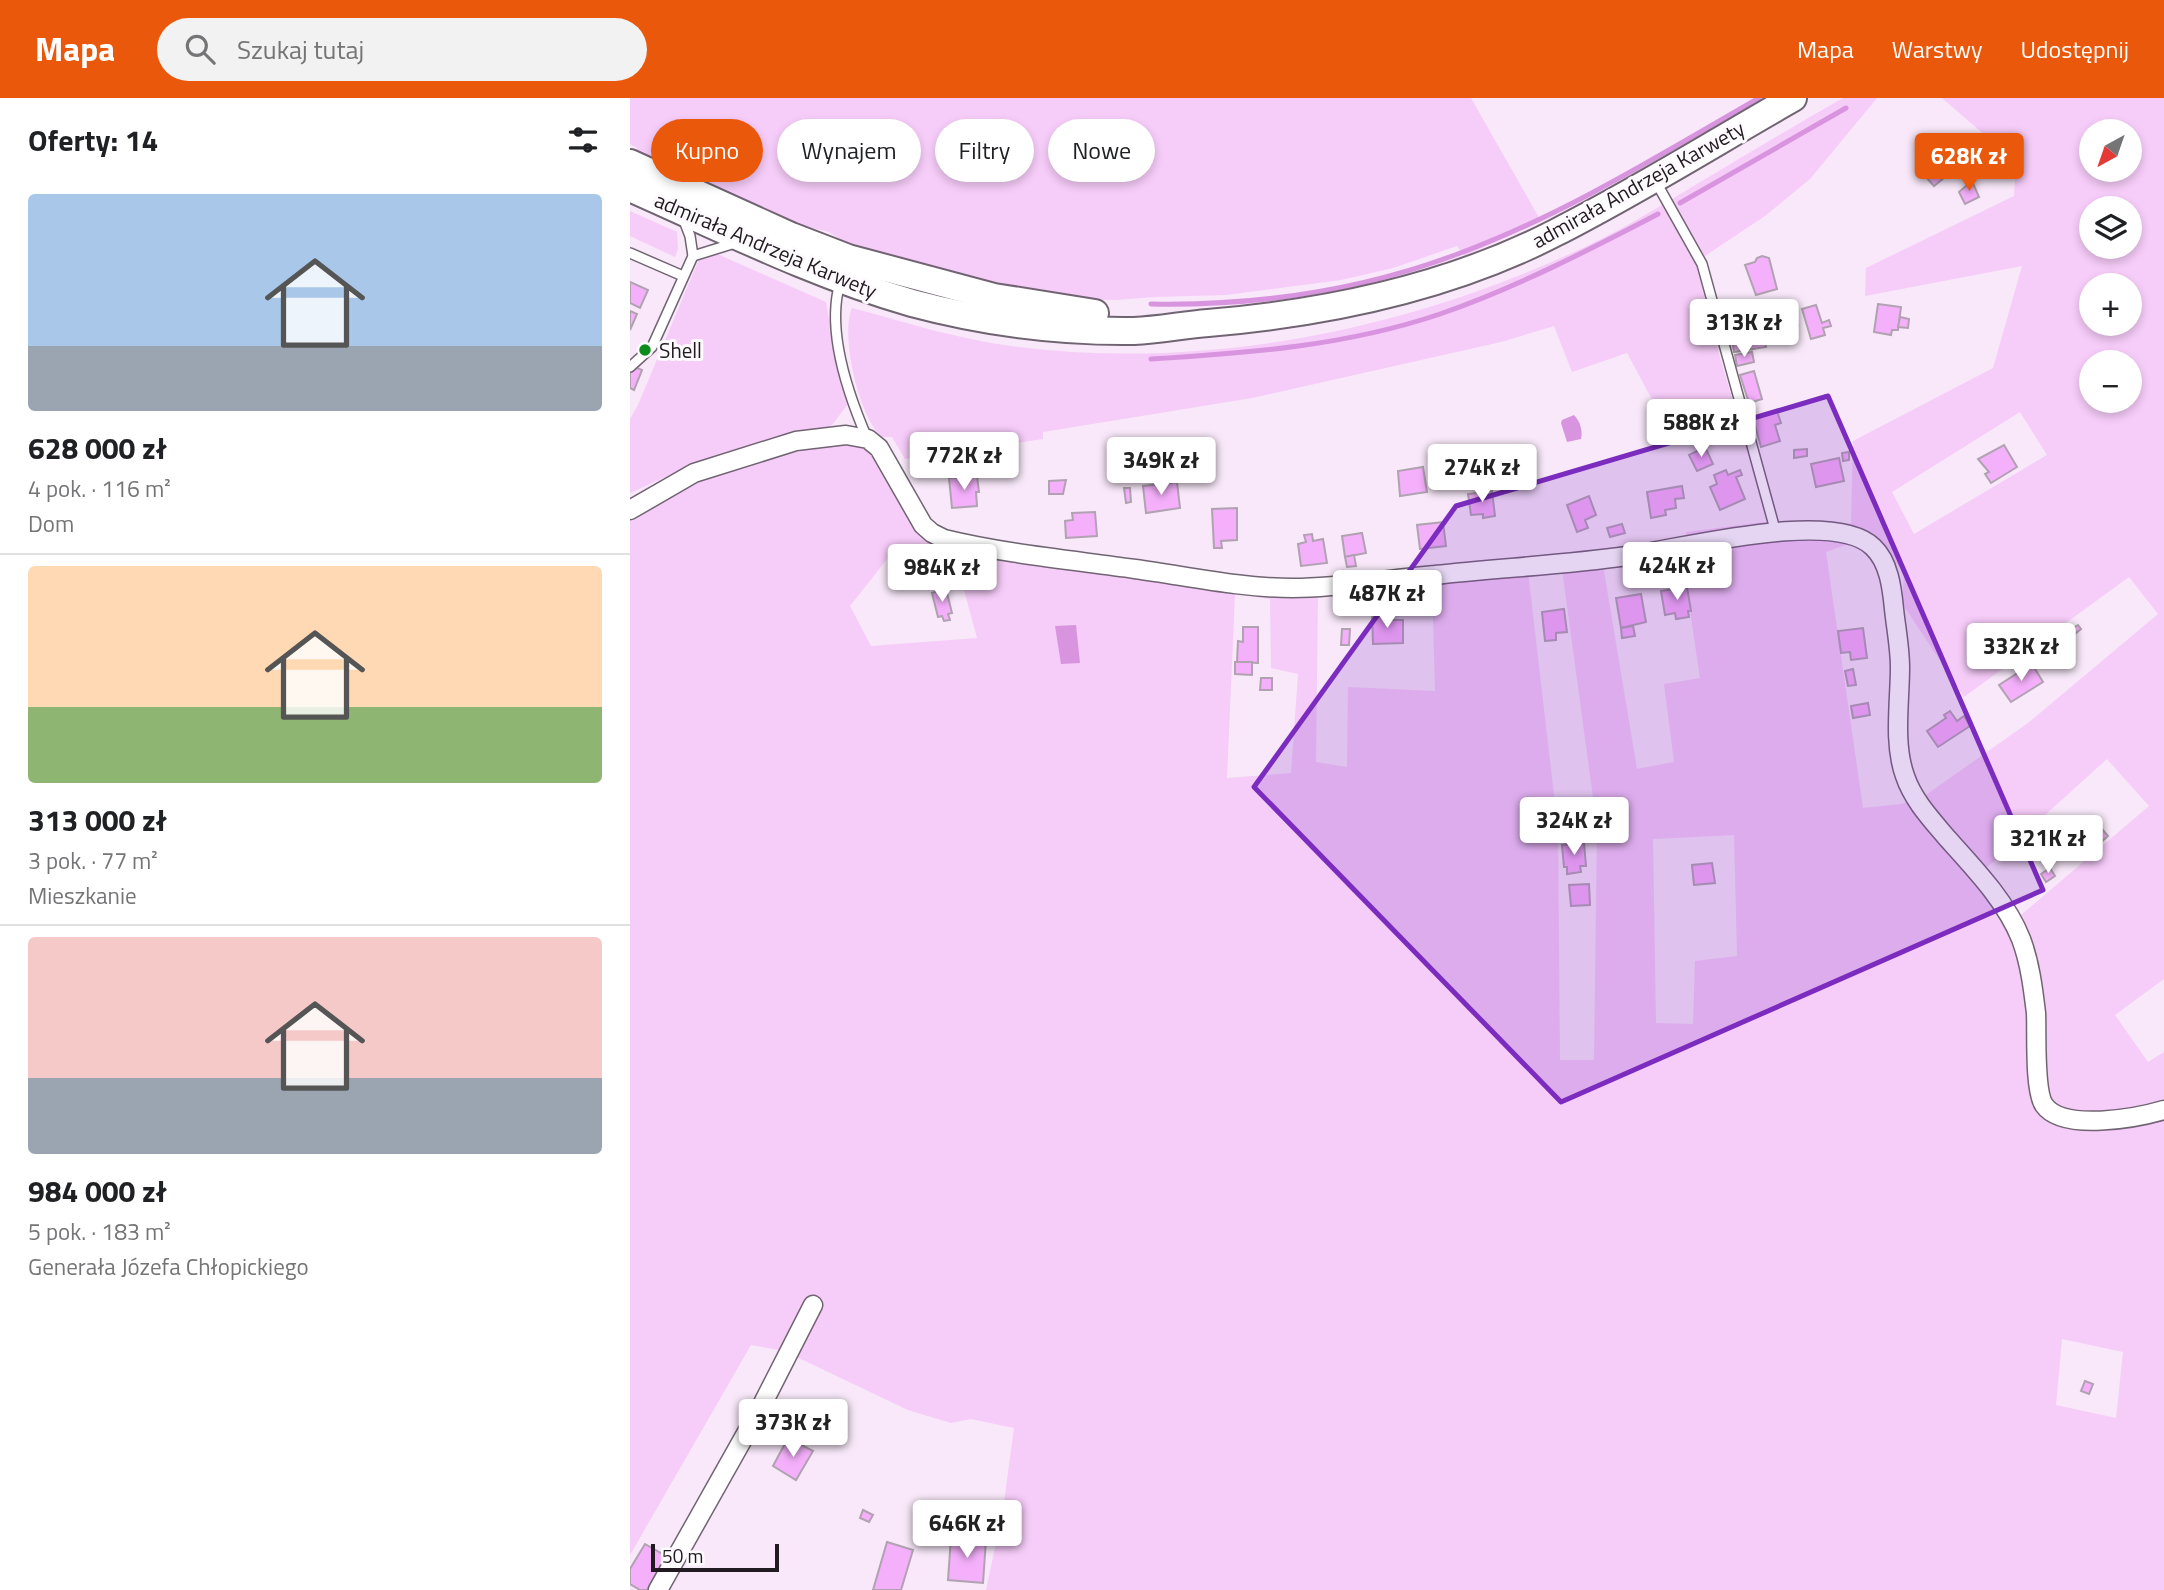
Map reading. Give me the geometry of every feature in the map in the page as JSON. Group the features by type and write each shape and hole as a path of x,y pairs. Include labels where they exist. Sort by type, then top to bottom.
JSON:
{"main road":[{"name":"admirała Andrzeja Karwety","path":"630,188 841,279 914,303 1020,324 1134,331 1297,314 1413,288 1485,264 1554,234 1793,98"},
{"name":"admirała Andrzeja Karwety","path":"630,163 791,236 848,258 1023,303 1194,324"}],"street":[{"path":"630,510 694,473 796,441 846,435 868,439 879,448 923,525 944,539 1077,561 1247,584 1287,588 1350,585 1627,556 1714,540 1776,533 1839,531 1861,538 1872,545 1886,567 1892,591 1900,662 1899,747 1904,775 1917,800 1998,899 2019,933 2031,978 2039,1090 2044,1104 2054,1114 2069,1120 2086,1121 2164,1110"},
{"path":"658,1590 761,1407 813,1305"}],"lane":[{"path":"1654,177 1702,264 1776,533"},
{"path":"630,365 652,347 693,256 690,236 680,210"},
{"path":"693,256 746,240"},
{"path":"630,253 683,276"},
{"path":"841,279 835,298 835,322 851,400 868,439"}],"highlighted area":[{"path":"1828,396 2043,890 1561,1102 1254,787 1456,506"}],"shaded area":[{"path":"630,98 1471,98 1541,221 1464,256 1457,246 1393,268 1341,280 1226,295 1116,300 1044,298 854,248 829,232 805,226 703,182 763,182 763,119 651,119 651,159 636,153 637,148 630,144"},
{"path":"1843,98 1877,98 1810,179 1765,216 1696,262 1735,408 1663,420 1627,353 1572,372 1554,326 1501,342 1252,398 1043,432 1043,439 905,459 892,437 882,437 874,427 859,395 848,337 852,308 971,339 1011,346 1083,352 1155,353 1298,339 1368,324 1438,304 1506,281 1588,246"},
{"path":"1942,98 2164,98 2164,979 2115,1015 2148,1062 2164,1052 2164,1590 986,1590 1003,1510 1014,1428 971,1419 951,1423 908,1410 784,1351 751,1345 630,1555 630,511 635,520 663,498 696,482 724,471 820,446 860,445 876,453 918,529 933,546 899,544 850,606 871,646 977,638 958,568 970,551 1318,593 1316,762 1347,767 1348,687 1435,691 1432,581 1528,572 1558,829 1560,1060 1594,1060 1597,827 1562,569 1603,565 1637,769 1674,762 1664,684 1700,678 1682,557 1693,555 1686,532 1763,522 1851,523 1853,441 1993,368 2022,266 1865,296 1866,268 2014,196 2016,162","holes":["2020,412 2047,455 1914,534 1892,492","1870,536 1892,556 1904,575 1902,603 1964,697 2129,577 2158,614 2028,723 1923,797 1901,804 1863,808 1826,552","1235,594 1270,599 1271,668 1298,674 1291,773 1227,778","2107,759 2149,806 2021,915 1984,870","1734,835 1737,956 1695,961 1693,1024 1656,1023 1653,839","2062,1339 2123,1352 2116,1418 2056,1405"]},
{"path":"630,211 677,232 678,249 675,257 630,236"},
{"path":"715,253 826,302 835,354 848,404 832,425 813,434 741,449 692,465 630,493 630,419 699,259"},
{"path":"1574,415 1580,426 1581,439 1567,442 1561,423"},
{"path":"1076,625 1080,663 1061,664 1055,626"}],"building":[{"path":"1940,147 1957,167 1934,186 1917,167"},
{"path":"1972,181 1979,197 1965,204 1959,192"},
{"path":"1762,256 1769,258 1777,289 1756,295 1745,265"},
{"path":"630,282 648,290 640,308 630,303"},
{"path":"1878,304 1901,307 1898,330 1892,330 1891,335 1874,332"},
{"path":"1816,305 1822,323 1829,320 1831,326 1823,328 1825,335 1811,339 1802,309"},
{"path":"1792,308 1798,326 1784,331 1778,312"},
{"path":"630,311 637,314 630,330"},
{"path":"1900,317 1909,319 1908,328 1898,327"},
{"path":"1763,325 1766,347 1734,352 1732,337 1750,334 1748,328"},
{"path":"1752,352 1754,362 1737,366 1735,355"},
{"path":"630,365 642,370 634,390 630,388"},
{"path":"1754,371 1762,399 1749,403 1740,375"},
{"path":"1777,411 1781,423 1775,425 1780,441 1761,447 1753,418"},
{"path":"2004,445 2017,467 1991,483 1985,474 1989,472 1978,459"},
{"path":"1705,447 1713,464 1697,471 1689,455"},
{"path":"1807,449 1807,456 1794,458 1794,450"},
{"path":"1849,452 1849,460 1843,461 1842,453"},
{"path":"1839,458 1844,481 1816,487 1811,464"},
{"path":"1423,467 1427,492 1400,496 1398,471"},
{"path":"1726,470 1728,475 1740,470 1742,475 1736,477 1745,499 1720,510 1710,487 1717,484 1714,475"},
{"path":"977,476 977,506 952,508 949,478"},
{"path":"1066,480 1063,494 1049,494 1049,481"},
{"path":"1177,482 1180,508 1146,513 1143,486"},
{"path":"1682,486 1684,498 1675,499 1676,508 1665,510 1666,515 1651,518 1647,492"},
{"path":"1124,488 1130,488 1131,502 1126,503"},
{"path":"1492,491 1495,516 1483,518 1483,514 1471,515 1468,494"},
{"path":"1589,496 1596,515 1585,520 1588,528 1577,532 1567,505"},
{"path":"1237,508 1237,540 1221,541 1222,548 1214,548 1212,509"},
{"path":"1095,512 1097,536 1066,538 1065,521 1073,520 1072,513"},
{"path":"1443,522 1446,546 1420,549 1417,525"},
{"path":"1622,524 1625,533 1610,537 1607,528"},
{"path":"1362,533 1366,553 1345,557 1342,536"},
{"path":"1312,534 1313,541 1323,539 1327,563 1301,566 1298,544 1306,542 1304,535"},
{"path":"1354,555 1356,566 1347,567 1345,557"},
{"path":"1687,587 1691,611 1688,611 1689,617 1676,619 1675,613 1665,615 1661,591"},
{"path":"946,589 952,613 948,614 950,620 944,621 942,616 938,617 932,593"},
{"path":"1641,594 1646,622 1621,628 1616,598"},
{"path":"1564,609 1567,632 1556,633 1556,640 1545,641 1542,612"},
{"path":"1372,613 1389,613 1389,620 1403,620 1403,643 1373,644"},
{"path":"2078,625 2081,629 2071,637 2067,632"},
{"path":"1633,626 1635,636 1622,638 1621,628"},
{"path":"1243,627 1258,627 1258,663 1237,662 1238,641 1243,642"},
{"path":"1863,628 1867,658 1851,660 1850,652 1841,653 1838,631"},
{"path":"1342,629 1350,629 1349,645 1341,645"},
{"path":"1235,662 1252,662 1252,675 1235,674"},
{"path":"2032,664 2043,682 2011,702 1999,685"},
{"path":"1853,669 1856,685 1848,686 1845,671"},
{"path":"1261,678 1272,678 1272,690 1260,690"},
{"path":"1868,703 1870,715 1853,718 1851,706"},
{"path":"1950,711 1957,721 1964,716 1970,726 1938,747 1927,731 1946,718 1944,715"},
{"path":"2094,820 2108,836 2089,853 2075,836"},
{"path":"1584,843 1586,866 1580,866 1581,872 1567,874 1562,845"},
{"path":"1712,863 1715,883 1694,885 1692,865"},
{"path":"2050,868 2055,876 2046,882 2041,874"},
{"path":"1589,884 1590,905 1571,906 1569,885"},
{"path":"2085,1381 2093,1384 2089,1394 2081,1391"},
{"path":"788,1438 813,1451 796,1480 773,1466"},
{"path":"863,1510 873,1515 869,1522 860,1518"},
{"path":"951,1537 986,1540 983,1583 948,1580"},
{"path":"887,1542 913,1550 901,1590 873,1590"},
{"path":"645,1544 666,1556 647,1590 640,1590 630,1584 630,1569"}],"waterway":[{"path":"1151,304 1230,302 1309,293 1348,286 1425,265 1502,236 1577,201 1759,98"},
{"path":"1680,203 1846,108"},
{"path":"1151,359 1297,346 1405,325 1468,304 1523,281 1658,214"}],"place":[{"name":"Shell","path":"645,350"}]}
